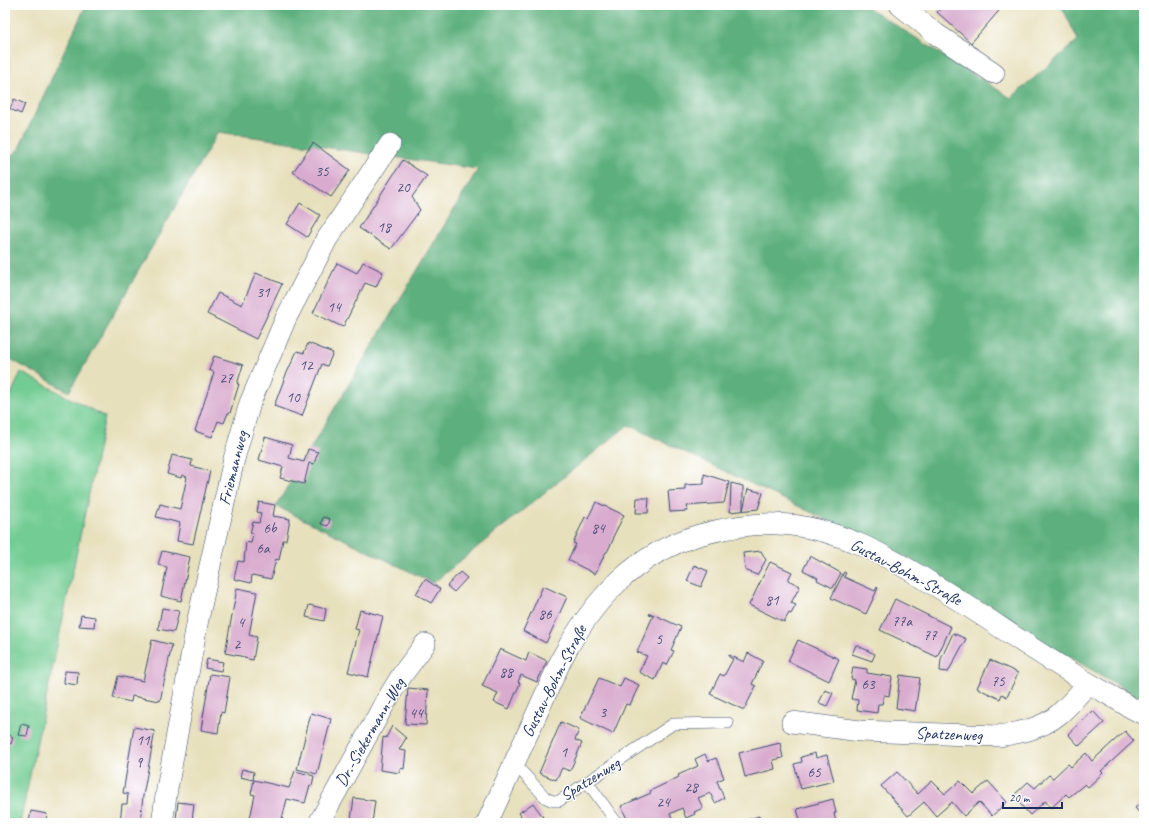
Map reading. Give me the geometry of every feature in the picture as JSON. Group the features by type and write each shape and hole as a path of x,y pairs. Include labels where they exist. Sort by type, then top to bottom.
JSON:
{"street":[{"path":"900,5 936,34 994,73"},
{"name":"Friemannweg","path":"162,823 170,767 198,619 234,459 250,403 286,318 327,239 390,144"},
{"name":"Gustav-Bohm-Straße","path":"487,823 573,636 605,594 625,575 647,559 666,548 686,539 735,526 777,524 798,526 839,536 874,550 966,604 1025,644 1088,683 1144,714"},
{"name":"Dr.-Siekermann-Weg","path":"319,823 386,701 402,675 425,644"},
{"name":"Spatzenweg","path":"792,722 860,731 998,736 1020,732 1040,726 1058,715 1088,683"}],"lane":[{"name":"Spatzenweg","path":"514,763 546,798 553,801 559,801 588,783 673,724 728,722"},
{"path":"588,783 616,823"}],"green space":[{"path":"86,5 864,5 1011,98 1078,40 1061,5 1144,5 1144,700 1054,648 1025,643 911,560 628,425 433,583 276,506 478,169 218,132 69,392 5,356 5,160 18,150"},
{"path":"21,372 105,417 20,823 5,823 5,408"}],"building":[{"path":"943,5 1004,5 971,43 937,12"},
{"path":"14,99 25,104 21,114 10,109"},
{"path":"313,143 350,170 331,197 293,172"},
{"path":"403,160 427,176 412,197 420,210 391,249 359,228"},
{"path":"300,203 320,215 307,237 287,224"},
{"path":"363,262 383,272 376,287 365,283 343,327 313,313 337,263 357,273"},
{"path":"256,273 282,284 256,339 207,314 218,293 242,305"},
{"path":"308,343 333,353 327,366 322,364 302,416 274,406 297,351 304,353"},
{"path":"214,356 243,365 230,413 228,413 224,423 218,421 212,437 195,431 214,372 209,370"},
{"path":"265,437 292,445 289,458 304,462 308,449 318,452 314,464 309,463 304,484 280,478 283,467 259,460"},
{"path":"172,455 192,460 191,466 210,471 193,544 177,541 180,523 156,517 160,504 180,509 187,477 182,475 181,478 167,474"},
{"path":"704,474 729,482 724,503 687,506 688,511 670,512 668,491 685,490 685,485 704,484"},
{"path":"731,483 743,486 743,510 748,489 763,493 758,509 730,512"},
{"path":"637,498 649,498 648,513 636,513"},
{"path":"259,502 275,505 273,516 290,519 286,540 283,540 279,560 276,559 271,579 252,575 251,583 234,579 238,561 244,562 246,542 251,543 253,533 250,533 253,522 259,523 261,513 257,512"},
{"path":"596,502 624,515 595,574 568,560 576,544 573,543 585,517 588,518"},
{"path":"323,517 330,519 328,526 321,524"},
{"path":"162,551 190,557 181,601 161,596 167,567 158,565"},
{"path":"761,551 766,560 757,575 745,570 743,553"},
{"path":"810,556 841,573 833,588 817,580 818,578 803,570"},
{"path":"770,562 792,572 788,580 800,586 791,603 796,605 784,622 749,605"},
{"path":"694,565 708,571 701,587 687,581"},
{"path":"460,572 467,578 454,592 447,586"},
{"path":"844,572 846,573 844,577 875,591 877,587 878,588 866,614 831,598"},
{"path":"425,579 440,589 431,603 416,594"},
{"path":"543,586 567,597 546,643 523,631"},
{"path":"237,588 257,592 249,635 257,637 253,660 225,653"},
{"path":"895,599 951,627 937,657 880,630"},
{"path":"309,605 326,609 324,621 306,617"},
{"path":"162,608 179,611 174,632 158,629"},
{"path":"360,610 383,616 368,677 348,672 359,630 355,629"},
{"path":"650,613 681,627 671,650 674,651 667,665 663,663 655,680 639,672 647,656 637,652 653,616 649,615"},
{"path":"81,615 95,617 94,627 79,626"},
{"path":"953,633 966,639 948,672 940,671 941,659"},
{"path":"152,640 172,645 160,701 132,696 131,702 113,698 118,676 143,681"},
{"path":"798,640 839,659 829,681 788,661"},
{"path":"856,645 875,654 872,661 852,654"},
{"path":"500,649 526,661 529,652 547,661 537,682 521,675 518,682 520,683 509,709 494,702 498,693 482,686"},
{"path":"748,653 763,661 752,684 756,686 744,710 710,694 720,674 724,676 733,659 729,657 729,655 744,662"},
{"path":"207,659 223,662 221,671 205,668"},
{"path":"990,660 1018,673 1007,697 1002,694 1000,699 977,688"},
{"path":"853,667 867,669 867,673 892,677 889,696 884,695 882,704 878,704 877,713 857,710 858,700 851,699 855,680 851,679"},
{"path":"65,671 78,672 77,685 64,683"},
{"path":"210,674 230,677 224,713 221,712 218,733 201,730"},
{"path":"900,675 920,678 915,711 896,708"},
{"path":"599,678 620,687 624,678 639,685 630,705 626,704 613,734 580,718"},
{"path":"408,688 428,690 426,725 405,724"},
{"path":"825,690 833,693 827,706 819,703"},
{"path":"1093,711 1104,723 1079,746 1068,734"},
{"path":"311,713 331,719 317,774 297,769"},
{"path":"561,722 579,730 575,740 582,743 570,771 562,768 556,780 539,773"},
{"path":"21,724 29,726 27,736 18,735"},
{"path":"392,726 406,738 399,750 406,751 404,769 400,768 400,773 380,770 383,737 386,738"},
{"path":"134,727 155,731 143,796 140,823 120,823 122,804 127,804 128,794 123,793"},
{"path":"1125,731 1134,741 1101,771 1103,773 1088,787 1085,784 1069,797 1066,794 1051,808 1045,801 1030,815 1013,796 1028,782 1035,788 1049,775 1053,778 1068,764 1071,767 1086,753 1092,761"},
{"path":"5,733 13,737 11,744 5,742"},
{"path":"780,743 783,758 773,760 775,769 745,777 739,753"},
{"path":"815,753 816,758 827,755 834,781 801,789 794,764 802,762 801,757"},
{"path":"705,754 708,761 716,758 724,778 717,781 724,798 715,803 710,793 698,798 703,808 686,818 682,808 670,814 675,823 629,823 621,806 651,793 650,791 679,777 678,775 698,766 695,759"},
{"path":"242,769 254,772 253,780 240,777"},
{"path":"295,771 314,776 312,786 310,785 305,803 287,799 281,823 249,823 255,795 251,794 254,780 289,788"},
{"path":"897,772 918,794 932,781 945,794 960,781 973,794 988,781 1007,802 992,816 979,802 964,816 952,802 936,816 924,802 908,816 881,786"},
{"path":"354,798 375,801 372,823 351,820"},
{"path":"833,799 836,813 834,813 836,823 801,823 797,809"},
{"path":"1144,800 1144,818 1135,808"},
{"path":"178,802 194,804 192,821 176,819"},
{"path":"533,803 543,817 535,823 526,823 519,813"},
{"path":"31,811 47,814 45,823 29,823"},
{"path":"759,816 761,823 748,823 747,820"}]}
